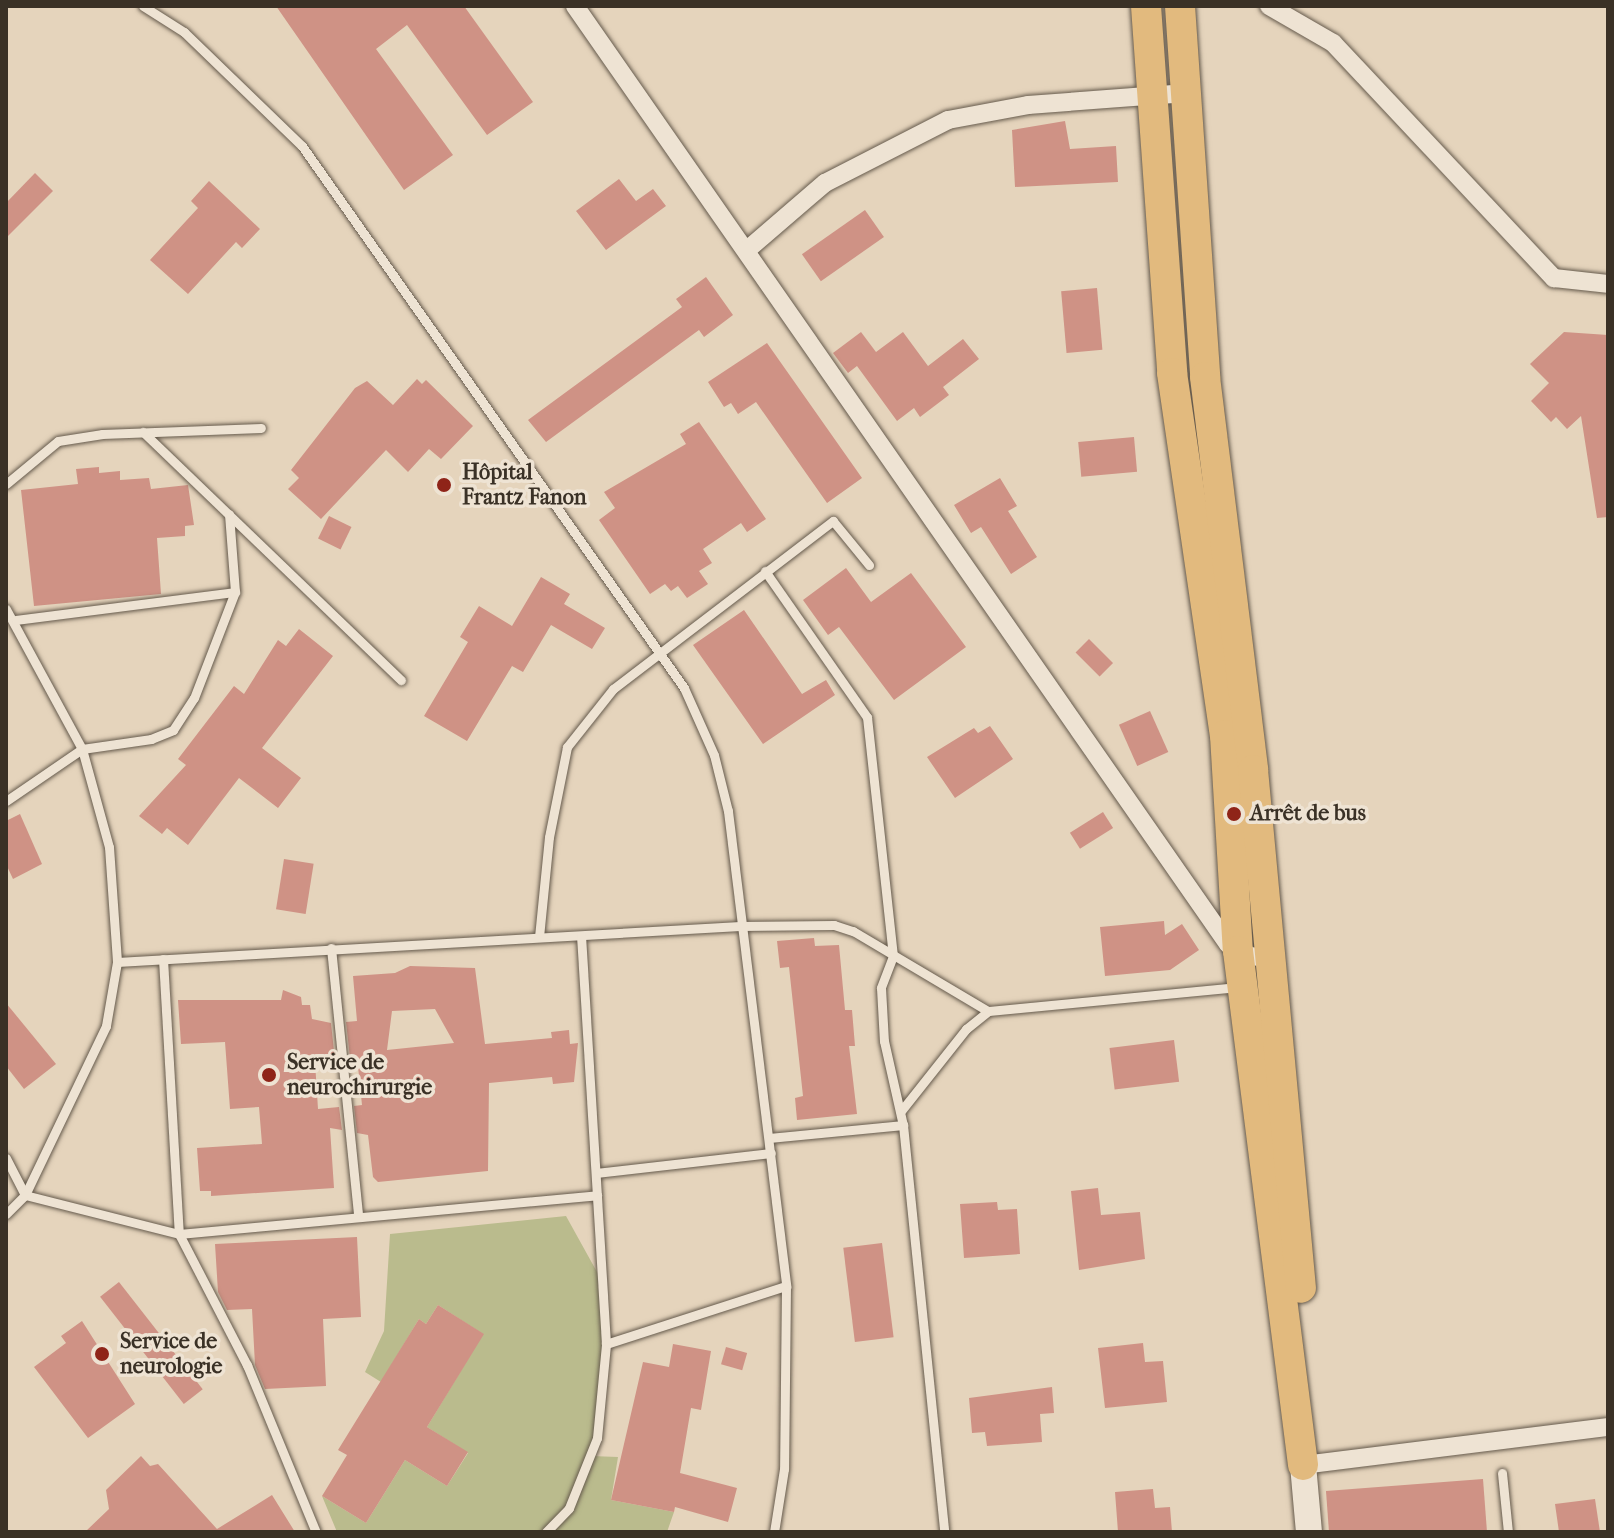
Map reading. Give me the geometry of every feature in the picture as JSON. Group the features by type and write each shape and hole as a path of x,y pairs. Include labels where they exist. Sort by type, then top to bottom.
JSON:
{"highway":[{"path":"1146,6 1172,373 1225,735 1238,951 1303,1465"},
{"path":"1180,6 1205,377 1270,958 1311,1391 1303,1465"}],"main road":[{"path":"1303,1465 1309,1532"}],"street":[{"path":"575,6 1238,951 1270,958"},
{"path":"1269,6 1333,43 1554,278 1608,284"},
{"path":"747,250 825,183 948,120 1028,105 1187,93"},
{"path":"1303,1465 1608,1427"}],"lane":[{"path":"143,6 184,32 302,146 684,688 714,755 728,811 786,1286 784,1469 774,1532"},
{"path":"6,484 58,441 143,432 261,428"},
{"path":"143,432 401,680"},
{"path":"6,801 82,749 151,739 173,730 194,698 235,592 229,514"},
{"path":"539,937 549,837 567,747 613,689 657,650 833,521 869,565"},
{"path":"765,571 867,717 893,956 881,988 884,1041 903,1125 944,1532"},
{"path":"12,619 235,592"},
{"path":"6,609 82,749 109,847 117,962 106,1026 25,1195 6,1214"},
{"path":"117,962 740,926 834,925 988,1011"},
{"path":"546,1532 569,1508 597,1438 606,1344 581,937"},
{"path":"331,948 358,1216"},
{"path":"163,959 179,1234 247,1365 316,1532"},
{"path":"901,1111 966,1029 988,1011 1244,987"},
{"path":"769,1138 903,1125"},
{"path":"596,1173 771,1153"},
{"path":"6,1158 25,1195 179,1234 597,1195"},
{"path":"606,1344 786,1286"},
{"path":"1502,1473 1508,1532"}],"green space":[{"path":"566,1216 602,1281 606,1344 591,1456 618,1457 611,1500 674,1512 667,1532 337,1532 322,1496 366,1523 405,1460 447,1486 468,1453 427,1427 483,1334 438,1305 426,1324 419,1319 381,1382 365,1372 384,1331 390,1234"}],"building":[{"path":"276,6 464,6 533,102 487,135 407,25 376,49 453,155 404,190"},
{"path":"1065,121 1070,149 1116,146 1118,182 1015,187 1012,130"},
{"path":"35,173 53,191 6,238 6,203"},
{"path":"619,179 636,201 653,189 666,206 606,250 576,211"},
{"path":"209,181 260,229 242,248 236,242 188,294 150,260 198,208 191,201"},
{"path":"865,210 884,237 821,281 802,254"},
{"path":"706,277 733,315 704,337 699,330 546,442 528,420 682,307 676,299"},
{"path":"1097,288 1102,350 1067,353 1061,291"},
{"path":"861,332 876,352 903,332 928,366 963,339 979,359 943,387 949,395 920,417 914,408 897,421 857,366 848,373 833,353"},
{"path":"1564,332 1608,335 1608,517 1597,518 1581,416 1567,429 1556,417 1551,422 1531,401 1549,383 1530,364"},
{"path":"767,343 862,478 827,503 756,402 738,414 731,403 724,407 708,382"},
{"path":"417,379 422,384 426,380 473,426 441,459 429,449 408,472 386,450 321,519 288,489 299,478 291,470 355,388 367,381 393,405"},
{"path":"699,422 766,519 747,532 741,523 703,549 712,563 699,571 708,584 687,598 678,586 671,591 665,584 650,594 599,520 615,508 604,492 686,444 680,434"},
{"path":"1134,437 1137,472 1081,477 1078,442"},
{"path":"99,467 99,473 120,471 120,480 149,478 151,489 188,485 194,525 185,526 185,536 157,538 161,594 34,606 21,490 78,484 76,469"},
{"path":"1000,478 1017,506 1008,511 1037,557 1011,574 981,527 971,533 954,505"},
{"path":"329,516 351,527 341,549 318,538"},
{"path":"846,568 871,602 911,573 966,647 894,700 839,627 828,635 803,600"},
{"path":"541,577 570,594 564,604 605,628 592,649 551,625 523,672 512,666 467,741 424,716 468,642 460,637 479,606 512,626"},
{"path":"744,610 802,694 826,680 835,695 763,744 693,645"},
{"path":"299,629 333,656 262,748 301,778 278,808 239,778 188,845 167,828 162,834 139,816 186,765 178,759 234,686 244,694 278,640 286,646"},
{"path":"1089,639 1113,663 1100,676 1076,652"},
{"path":"1150,711 1168,752 1137,766 1119,725"},
{"path":"990,726 1013,759 955,798 927,757 974,728 978,733"},
{"path":"1103,812 1113,828 1080,849 1070,833"},
{"path":"20,814 42,864 13,879 6,864 6,821"},
{"path":"284,859 314,864 306,914 276,909"},
{"path":"1164,921 1165,935 1182,924 1199,950 1170,970 1105,976 1100,927"},
{"path":"814,938 815,946 839,945 845,1010 852,1010 855,1046 849,1046 857,1114 797,1120 795,1098 803,1096 789,967 780,968 777,941"},
{"path":"410,966 475,968 485,1044 552,1038 551,1032 569,1030 570,1044 578,1043 574,1082 553,1084 552,1077 489,1083 488,1171 378,1182 373,1177 368,1135 357,1133 354,1106 362,1105 357,1057 350,1058 346,1022 357,1021 353,976 395,973","holes":["435,1009 454,1043 387,1050 392,1011"]},
{"path":"283,990 301,997 302,1005 310,1005 312,1019 331,1023 335,1060 315,1062 318,1109 339,1107 342,1130 330,1128 334,1188 211,1196 211,1191 200,1191 197,1148 262,1144 259,1107 230,1109 225,1042 181,1044 178,1000 281,1000"},
{"path":"6,1003 56,1064 24,1089 6,1066"},
{"path":"1174,1040 1179,1082 1115,1090 1109,1048"},
{"path":"1098,1188 1101,1215 1140,1212 1145,1259 1079,1270 1071,1191"},
{"path":"997,1202 998,1210 1017,1209 1020,1254 964,1258 960,1204"},
{"path":"357,1237 361,1317 323,1319 326,1386 265,1389 255,1365 252,1309 227,1310 218,1292 215,1244"},
{"path":"882,1243 894,1337 855,1342 843,1248"},
{"path":"119,1282 203,1389 184,1404 100,1297"},
{"path":"438,1305 484,1334 427,1427 468,1452 447,1486 405,1460 366,1523 322,1496 347,1455 338,1450 419,1319 426,1324"},
{"path":"82,1321 135,1404 88,1438 34,1367 66,1343 61,1336"},
{"path":"1143,1343 1145,1362 1163,1361 1167,1402 1105,1408 1098,1348"},
{"path":"673,1344 711,1351 701,1410 691,1408 680,1473 737,1488 728,1522 675,1507 674,1512 611,1500 643,1362 669,1367"},
{"path":"726,1347 747,1353 742,1370 721,1364"},
{"path":"1052,1387 1054,1413 1040,1414 1042,1442 987,1446 985,1432 972,1433 969,1398"},
{"path":"141,1456 150,1466 158,1464 217,1529 272,1495 295,1532 85,1532 109,1509 106,1490"},
{"path":"1483,1479 1487,1532 1329,1532 1326,1491"},
{"path":"1153,1489 1155,1508 1170,1507 1172,1532 1118,1532 1115,1492"},
{"path":"1595,1499 1600,1532 1559,1532 1555,1504"}],"place":[{"name":"Hôpital Frantz Fanon","path":"444,485"},
{"name":"Arrêt de bus","path":"1234,814"},
{"name":"Service de neurochirurgie","path":"269,1075"},
{"name":"Service de neurologie","path":"102,1354"}]}
